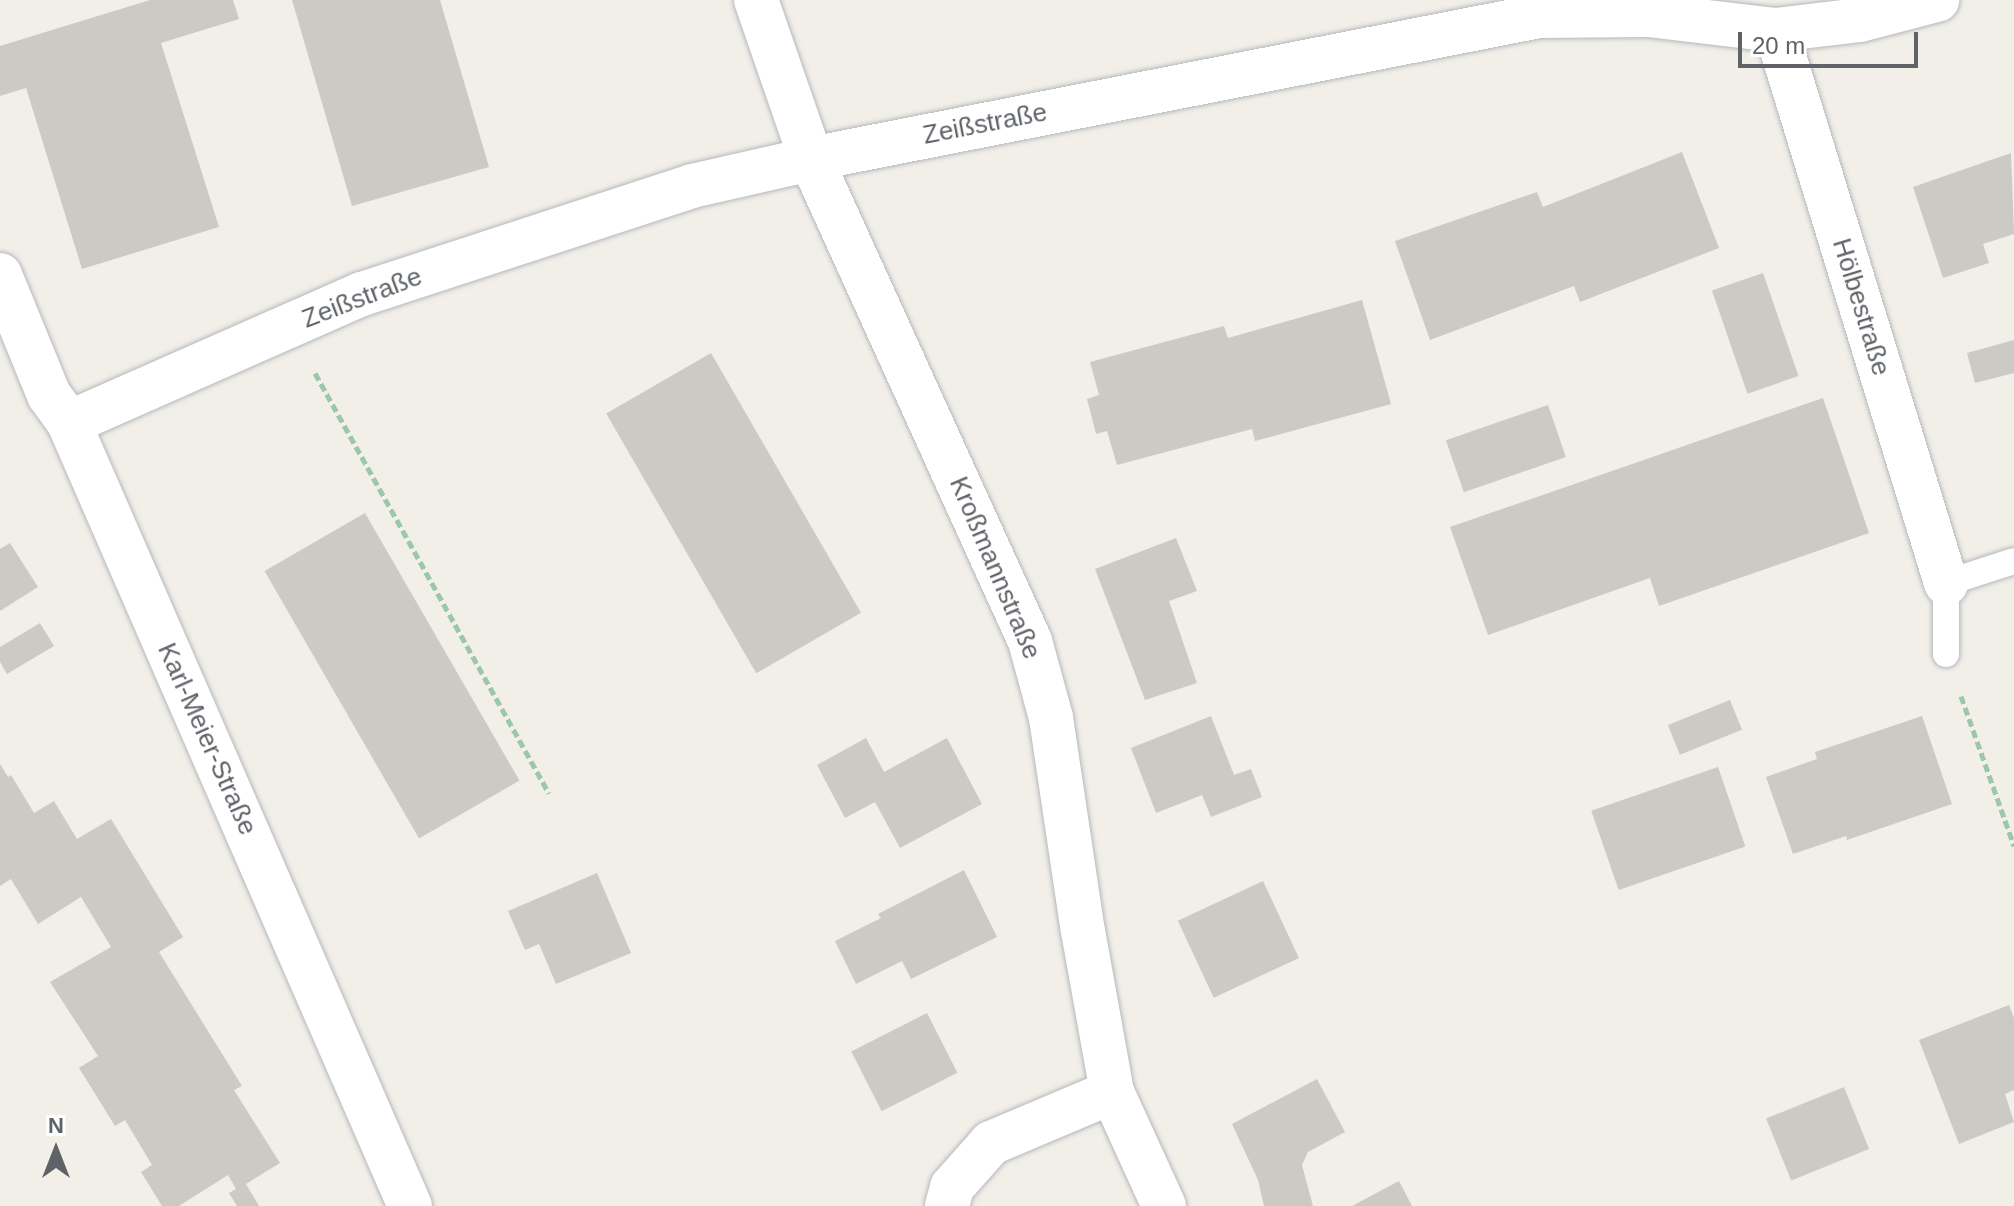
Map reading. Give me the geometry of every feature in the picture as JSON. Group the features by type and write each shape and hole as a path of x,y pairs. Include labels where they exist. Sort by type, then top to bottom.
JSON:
{"street":[{"name":"Kroßmannstraße","path":"756,0 811,159 1030,641 1051,718 1083,931 1112,1092 1164,1206"},
{"name":"Zeißstraße","path":"69,423 362,294 677,191 811,159 1538,8 1648,15 1776,30 1860,20 1937,0"},
{"name":"Hölbestraße","path":"1776,30 1946,583"},
{"name":"Karl-Meier-Straße","path":"0,275 49,395 69,423 410,1206"},
{"path":"947,1206 952,1187 991,1143 1112,1092"}],"lane":[{"path":"1946,583 2014,561"},
{"name":"Hölbestraße","path":"1946,583 1946,654"}],"path":[{"path":"289,327 549,793"},
{"path":"1946,654 2014,846"}],"building":[{"path":"150,0 233,0 239,19 161,43 219,227 82,269 26,88 0,96 0,46"},
{"path":"292,0 440,0 489,167 352,206"},
{"path":"1682,152 1719,248 1580,302 1574,286 1430,340 1395,241 1537,192 1543,207"},
{"path":"2011,153 2014,234 1983,244 1989,263 1943,278 1913,187"},
{"path":"1763,273 1798,376 1747,394 1712,291"},
{"path":"1362,300 1391,404 1255,441 1252,429 1117,465 1107,431 1096,434 1087,399 1099,395 1090,362 1224,326 1228,338"},
{"path":"2014,340 2014,373 1975,383 1967,353"},
{"path":"711,353 861,613 756,673 606,414"},
{"path":"1823,398 1869,533 1659,606 1650,578 1488,635 1450,527"},
{"path":"1548,405 1566,457 1464,492 1446,440"},
{"path":"365,513 520,781 419,839 265,571"},
{"path":"1176,538 1197,591 1169,601 1197,683 1145,700 1095,569"},
{"path":"10,543 38,587 0,611 0,549"},
{"path":"40,623 54,646 7,674 0,662 0,647"},
{"path":"1730,700 1742,730 1680,755 1668,725"},
{"path":"1211,716 1234,775 1251,769 1262,797 1211,817 1202,795 1156,813 1131,748"},
{"path":"1922,716 1952,804 1847,840 1846,836 1793,854 1766,777 1817,759 1815,752"},
{"path":"866,738 884,772 947,738 982,804 900,848 875,802 845,818 817,765"},
{"path":"0,764 8,777 11,775 34,813 54,801 77,839 111,819 183,937 159,952 242,1086 234,1090 280,1163 246,1184 259,1206 237,1206 229,1193 236,1189 228,1175 179,1206 162,1206 141,1172 152,1165 125,1120 115,1126 79,1068 98,1056 50,982 111,947 81,897 38,924 11,879 0,886"},
{"path":"1718,767 1745,846 1619,890 1591,811"},
{"path":"964,870 997,937 911,979 902,961 856,984 835,941 881,918 878,914"},
{"path":"597,873 631,953 556,984 539,944 525,950 508,911"},
{"path":"1263,881 1299,958 1214,998 1178,921"},
{"path":"2009,1005 2014,1018 2014,1090 2005,1094 2014,1122 1959,1144 1919,1040"},
{"path":"927,1013 957,1073 882,1111 851,1052"},
{"path":"1317,1079 1345,1132 1308,1152 1302,1165 1313,1206 1264,1206 1258,1180 1232,1124"},
{"path":"1844,1087 1869,1149 1791,1181 1766,1118"},
{"path":"1399,1181 1412,1206 1352,1206"}]}
